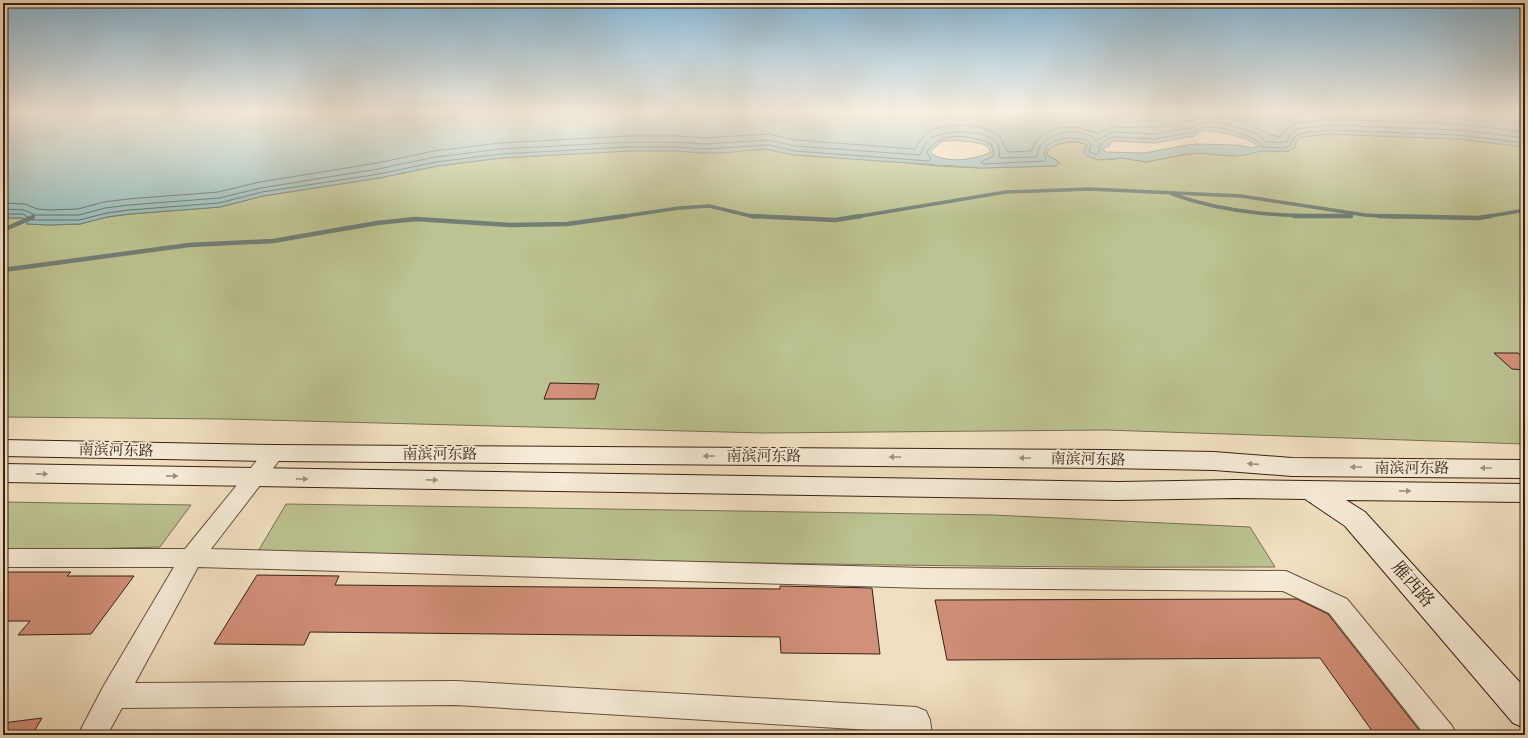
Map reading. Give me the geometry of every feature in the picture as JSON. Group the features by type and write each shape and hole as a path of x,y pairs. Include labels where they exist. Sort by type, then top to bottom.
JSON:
{"main road":[{"name":"南滨河东路","path":"3,448 274,453 1106,458 1214,461 1292,467 1525,469"},
{"name":"雁西路","path":"1292,467 1310,490 1355,519 1525,712"},
{"name":"南滨河东路","path":"3,473 1119,491 1235,489 1525,493"}],"street":[{"path":"92,735 191,558 274,453"},
{"path":"3,558 191,558 924,578 1286,581 1338,606 1442,735"},
{"path":"114,696 456,693 917,727"}],"green space":[{"path":"1055,145 1087,145 1108,160 1122,158 1146,162 1199,153 1233,156 1261,151 1289,151 1293,145 1512,145 1525,147 1525,444 1105,430 763,433 225,419 3,417 3,218 23,218 28,220 27,224 80,224 107,217 130,214 220,207 263,196 379,178 437,166 501,158 628,151 677,151 703,153 769,149 794,155 981,168 1055,166 1058,161 1047,155 1048,150"},
{"path":"3,502 191,505 160,547 3,551"},
{"path":"286,504 993,515 1250,527 1275,567 893,565 257,553"}],"water":[{"path":"3,145 937,145 931,150 931,153 944,159 961,160 977,157 991,152 986,145 1055,145 1048,150 1047,155 1060,163 1055,166 981,168 794,155 764,149 722,153 628,151 501,158 437,166 379,178 263,196 220,207 130,214 107,217 80,224 27,224 27,220 22,218 3,218"},
{"path":"1087,145 1109,145 1102,149 1106,152 1145,153 1185,145 1239,145 1253,148 1256,145 1295,145 1289,151 1261,151 1233,156 1199,153 1146,162 1122,158 1098,160 1087,156 1083,152"},
{"path":"1512,145 1525,145 1525,147"}],"building":[{"path":"1494,353 1518,353 1525,360 1525,370 1512,369"},
{"path":"550,383 599,384 595,399 544,399"},
{"path":"3,572 71,572 67,576 134,576 91,634 18,635 30,621 3,621"},
{"path":"257,575 339,576 335,585 780,589 780,586 872,588 880,654 781,653 780,637 310,632 304,645 214,644"},
{"path":"1297,599 1328,614 1423,735 1375,735 1320,658 947,660 935,600"},
{"path":"42,718 32,735 3,735 3,723"}],"waterway":[{"path":"855,217 1006,192 1089,189 1241,196 1365,215 1384,216"},
{"path":"1172,194 1194,201 1238,210 1305,216"},
{"path":"622,216 679,208 709,206 755,217"},
{"path":"1489,216 1525,210"},
{"path":"3,270 189,245 273,241 377,223 416,219 510,225 567,224 622,216"},
{"path":"751,216 835,220 861,216"},
{"path":"1294,216 1305,216"},
{"path":"1305,216 1351,216"},
{"path":"1379,216 1384,216"},
{"path":"1384,216 1478,218 1489,216"},
{"path":"1384,216 1399,217"},
{"path":"3,230 33,217"}]}
